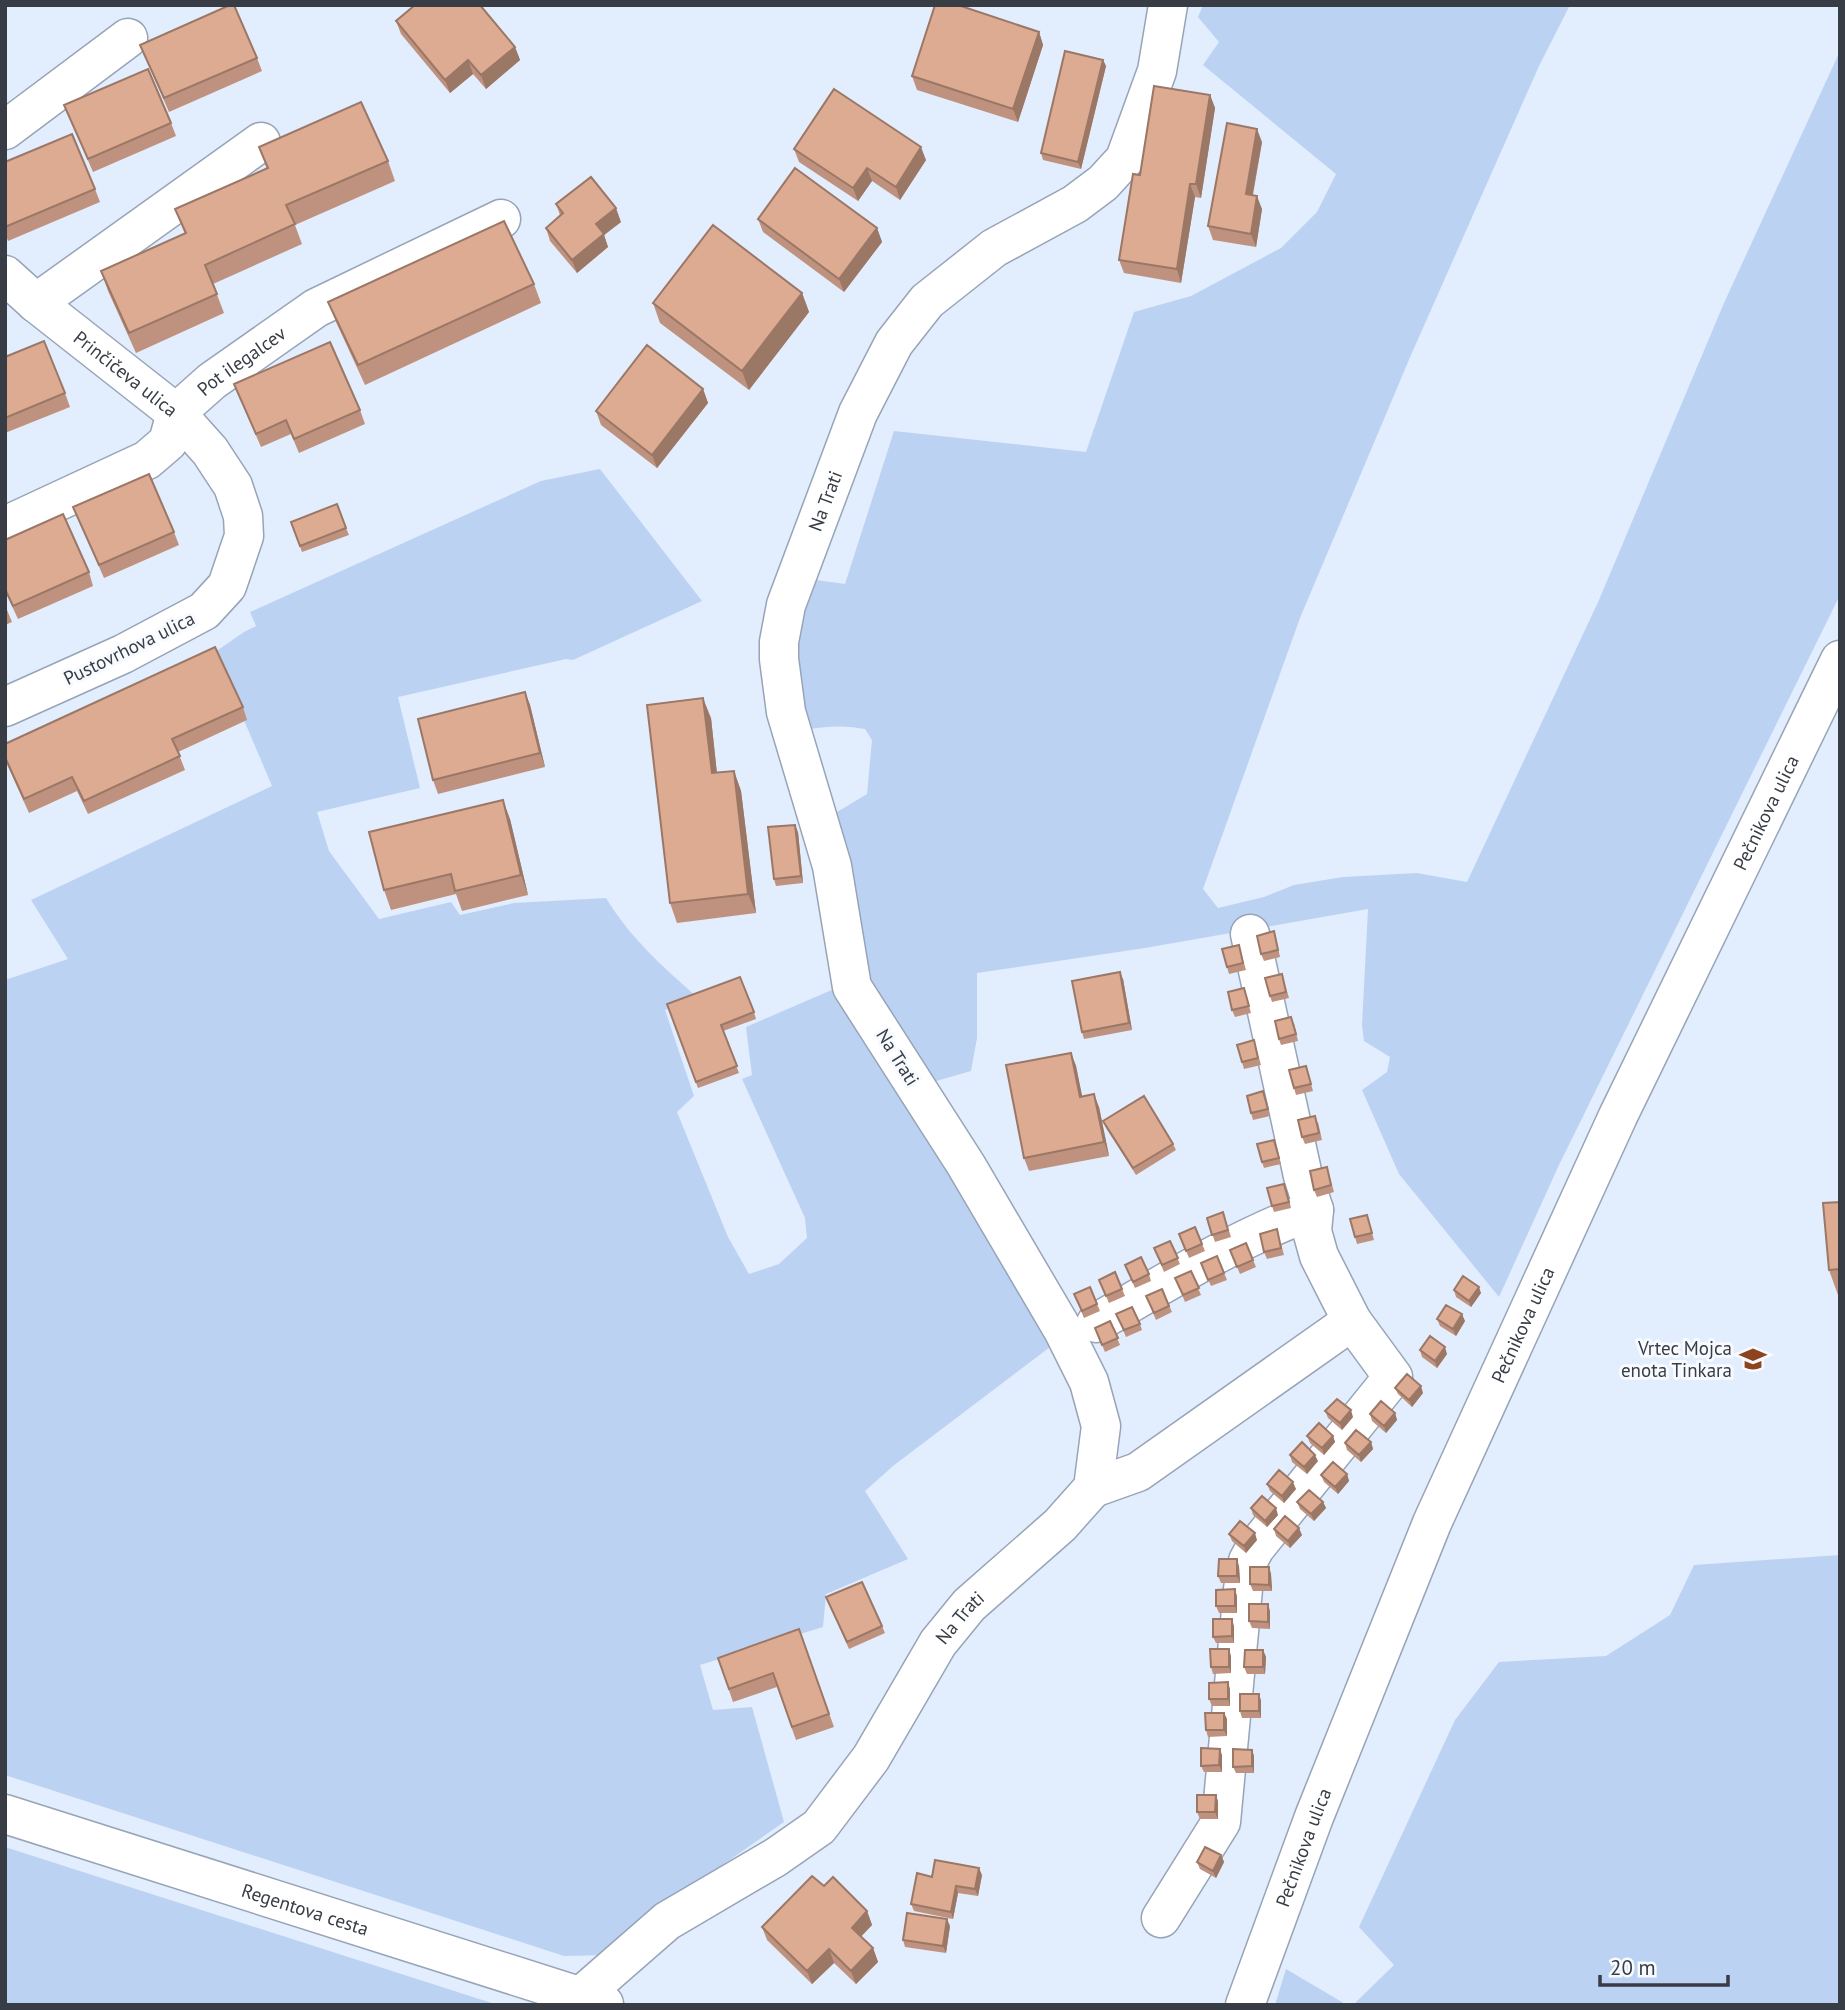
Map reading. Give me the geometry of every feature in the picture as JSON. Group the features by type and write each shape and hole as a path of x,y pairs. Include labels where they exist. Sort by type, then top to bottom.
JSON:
{"street":[{"name":"Na Trati","path":"594,2001 667,1921 776,1857 819,1828 871,1758 938,1643 961,1614 1060,1525 1093,1488 1101,1426 1090,1381 1063,1329 966,1165 852,987 832,866 786,712 779,642 786,605 858,414 894,343 927,301 994,248 1075,204 1103,183 1125,159 1157,71 1168,5"},
{"path":"5,130 128,38"},
{"path":"36,303 261,142"},
{"name":"Pot ilegalcev","path":"5,526 147,460 168,442 176,413 212,381 316,308 501,219"},
{"name":"Prinčičeva ulica","path":"5,275 36,303 176,413 210,451 233,486"},
{"name":"Pustovrhova ulica","path":"5,708 123,654 204,611 226,586 244,536 243,516 233,486"},
{"name":"Pečnikova ulica","path":"1245,2005 1314,1817 1432,1523 1618,1116 1840,660"},
{"path":"1161,1917 1221,1822 1243,1589 1248,1562 1264,1537 1393,1377 1352,1321 1319,1256 1312,1231 1314,1210 1303,1176 1250,934"},
{"path":"1096,1323 1218,1253 1283,1221 1314,1210"},
{"path":"1093,1488 1138,1472 1352,1321"},
{"name":"Regentova cesta","path":"5,1814 594,2001"}],"shaded area":[{"path":"1203,5 1570,5 1539,66 1411,355 1300,618 1203,889 1218,908 1264,897 1294,885 1343,877 1417,873 1467,882 1599,600 1724,303 1840,51 1840,595 1559,1165 1499,1297 1399,1174 1362,1090 1387,1072 1390,1057 1364,1041 1362,1025 1368,909 1145,948 977,973 977,1038 971,1071 933,1082 874,1005 832,815 867,794 872,740 865,729 835,726 805,730 795,647 809,579 845,584 894,431 1086,452 1134,312 1191,296 1281,248 1317,212 1336,174 1203,65 1219,42 1198,17"},
{"path":"600,469 702,601 573,660 566,659 398,697 420,788 317,812 329,851 379,919 451,902 460,915 514,903 606,898 659,963 697,997 665,1010 694,1096 677,1112 728,1237 749,1274 779,1264 807,1238 805,1218 742,1079 752,1075 746,1027 834,989 996,1239 1054,1344 893,1466 865,1491 908,1559 826,1594 823,1627 700,1665 713,1710 752,1707 784,1822 701,1880 607,1955 564,1956 5,1775 5,980 68,959 31,900 272,786 215,652 256,626 250,612 541,481"},
{"path":"1840,1555 1840,2005 1353,2005 1394,1965 1359,1927 1455,1720 1499,1662 1606,1656 1670,1615 1694,1565"},
{"path":"5,1847 498,2005 5,2005"},
{"path":"1286,1969 1347,2005 1275,2005"}],"building":[{"path":"234,5 257,58 164,98 140,45"},
{"path":"415,5 480,5 515,47 481,75 468,60 445,80 396,21"},
{"path":"935,5 958,5 1039,32 1013,109 912,76"},
{"path":"1065,51 1103,60 1078,162 1041,153"},
{"path":"148,69 171,123 88,159 64,105"},
{"path":"1154,86 1210,95 1196,184 1190,184 1177,269 1119,260 1133,174 1140,175"},
{"path":"834,89 921,147 896,187 867,168 853,188 794,149"},
{"path":"361,102 388,161 286,205 295,224 205,265 217,294 129,333 101,271 186,233 175,209 268,168 259,147"},
{"path":"1227,123 1257,129 1246,194 1257,196 1251,234 1208,226"},
{"path":"72,134 95,189 5,227 5,162"},
{"path":"795,168 877,228 839,279 758,219"},
{"path":"591,177 616,208 596,224 604,234 572,260 546,228 563,213 556,204"},
{"path":"504,221 534,284 358,365 328,302"},
{"path":"713,225 802,293 742,371 653,303"},
{"path":"44,341 65,393 5,418 5,357"},
{"path":"330,342 360,410 294,439 286,420 256,434 234,384"},
{"path":"647,345 703,389 652,455 596,411"},
{"path":"149,474 174,532 99,565 73,507"},
{"path":"337,504 346,528 300,546 291,522"},
{"path":"63,514 89,572 13,606 5,589 5,540"},
{"path":"215,647 243,707 172,739 180,756 84,801 72,777 24,799 5,757 5,744"},
{"path":"525,692 540,753 433,780 418,719"},
{"path":"703,698 712,773 734,771 748,894 670,903 647,705"},
{"path":"503,800 521,875 455,891 451,874 384,890 369,832"},
{"path":"795,825 801,876 774,879 768,827"},
{"path":"1274,931 1278,950 1261,954 1257,936"},
{"path":"1239,945 1243,963 1227,967 1222,949"},
{"path":"1120,972 1129,1023 1082,1032 1072,981"},
{"path":"1282,974 1286,992 1270,996 1265,978"},
{"path":"740,977 754,1012 721,1025 737,1066 696,1082 667,1004"},
{"path":"1244,988 1249,1006 1232,1010 1228,992"},
{"path":"1291,1017 1296,1034 1279,1039 1275,1021"},
{"path":"1254,1040 1258,1058 1242,1062 1237,1045"},
{"path":"1071,1053 1080,1097 1094,1094 1104,1142 1024,1158 1006,1065"},
{"path":"1306,1066 1311,1084 1294,1088 1289,1070"},
{"path":"1263,1091 1268,1109 1251,1113 1247,1096"},
{"path":"1144,1096 1173,1144 1133,1168 1103,1121"},
{"path":"1315,1116 1319,1133 1302,1137 1298,1120"},
{"path":"1274,1140 1279,1158 1262,1162 1257,1144"},
{"path":"1327,1167 1331,1185 1314,1190 1310,1171"},
{"path":"1284,1184 1289,1202 1272,1206 1267,1188"},
{"path":"1840,1202 1840,1269 1829,1270 1823,1203"},
{"path":"1223,1212 1228,1230 1212,1235 1207,1218"},
{"path":"1367,1215 1372,1233 1355,1237 1350,1219"},
{"path":"1195,1227 1202,1244 1186,1251 1179,1234"},
{"path":"1277,1229 1281,1248 1264,1252 1260,1234"},
{"path":"1170,1241 1178,1258 1162,1265 1154,1248"},
{"path":"1246,1243 1253,1260 1237,1267 1230,1250"},
{"path":"1217,1256 1224,1273 1208,1280 1201,1263"},
{"path":"1141,1257 1149,1274 1133,1282 1125,1265"},
{"path":"1191,1271 1199,1288 1183,1295 1175,1278"},
{"path":"1115,1272 1122,1289 1106,1296 1099,1280"},
{"path":"1463,1276 1479,1287 1469,1301 1454,1290"},
{"path":"1090,1287 1097,1304 1082,1311 1074,1294"},
{"path":"1162,1289 1169,1306 1154,1313 1146,1296"},
{"path":"1446,1305 1462,1314 1453,1329 1437,1319"},
{"path":"1132,1307 1140,1324 1124,1330 1116,1314"},
{"path":"1110,1321 1118,1338 1102,1345 1095,1328"},
{"path":"1430,1336 1445,1347 1435,1361 1420,1350"},
{"path":"1407,1374 1421,1386 1409,1400 1395,1388"},
{"path":"1337,1399 1351,1410 1340,1423 1325,1411"},
{"path":"1381,1401 1395,1413 1384,1426 1370,1414"},
{"path":"1319,1423 1333,1436 1322,1448 1307,1436"},
{"path":"1356,1430 1371,1442 1359,1455 1345,1443"},
{"path":"1302,1442 1315,1455 1304,1467 1290,1455"},
{"path":"1333,1462 1347,1474 1335,1487 1321,1475"},
{"path":"1279,1470 1293,1482 1282,1496 1267,1484"},
{"path":"1309,1490 1323,1502 1311,1514 1297,1502"},
{"path":"1262,1496 1276,1508 1265,1521 1251,1508"},
{"path":"1285,1516 1299,1528 1288,1541 1274,1529"},
{"path":"1240,1521 1255,1533 1244,1546 1229,1534"},
{"path":"1219,1559 1237,1559 1237,1576 1218,1576"},
{"path":"1250,1567 1269,1567 1269,1585 1250,1584"},
{"path":"862,1582 882,1626 847,1642 826,1597"},
{"path":"1235,1589 1235,1606 1216,1606 1216,1590"},
{"path":"1249,1604 1268,1604 1268,1622 1249,1621"},
{"path":"1213,1619 1232,1619 1232,1636 1213,1637"},
{"path":"799,1629 829,1714 792,1727 773,1673 729,1689 718,1658"},
{"path":"1210,1649 1229,1649 1229,1667 1211,1667"},
{"path":"1245,1650 1263,1650 1263,1667 1244,1667"},
{"path":"1228,1682 1228,1699 1209,1699 1209,1683"},
{"path":"1240,1694 1259,1694 1259,1711 1240,1711"},
{"path":"1205,1713 1224,1713 1224,1730 1206,1730"},
{"path":"1201,1748 1220,1749 1219,1765 1201,1766"},
{"path":"1233,1749 1252,1750 1252,1766 1233,1767"},
{"path":"1197,1795 1216,1795 1215,1812 1197,1812"},
{"path":"1205,1847 1221,1855 1213,1871 1197,1862"},
{"path":"935,1860 979,1868 975,1889 956,1886 951,1912 911,1904 917,1873 932,1877"},
{"path":"812,1876 824,1886 833,1877 867,1911 852,1928 873,1948 851,1971 829,1949 807,1971 762,1927"},
{"path":"907,1913 947,1919 943,1946 903,1940"}],"place":[{"name":"Vrtec Mojca enota Tinkara","path":"1753,1359"}]}
